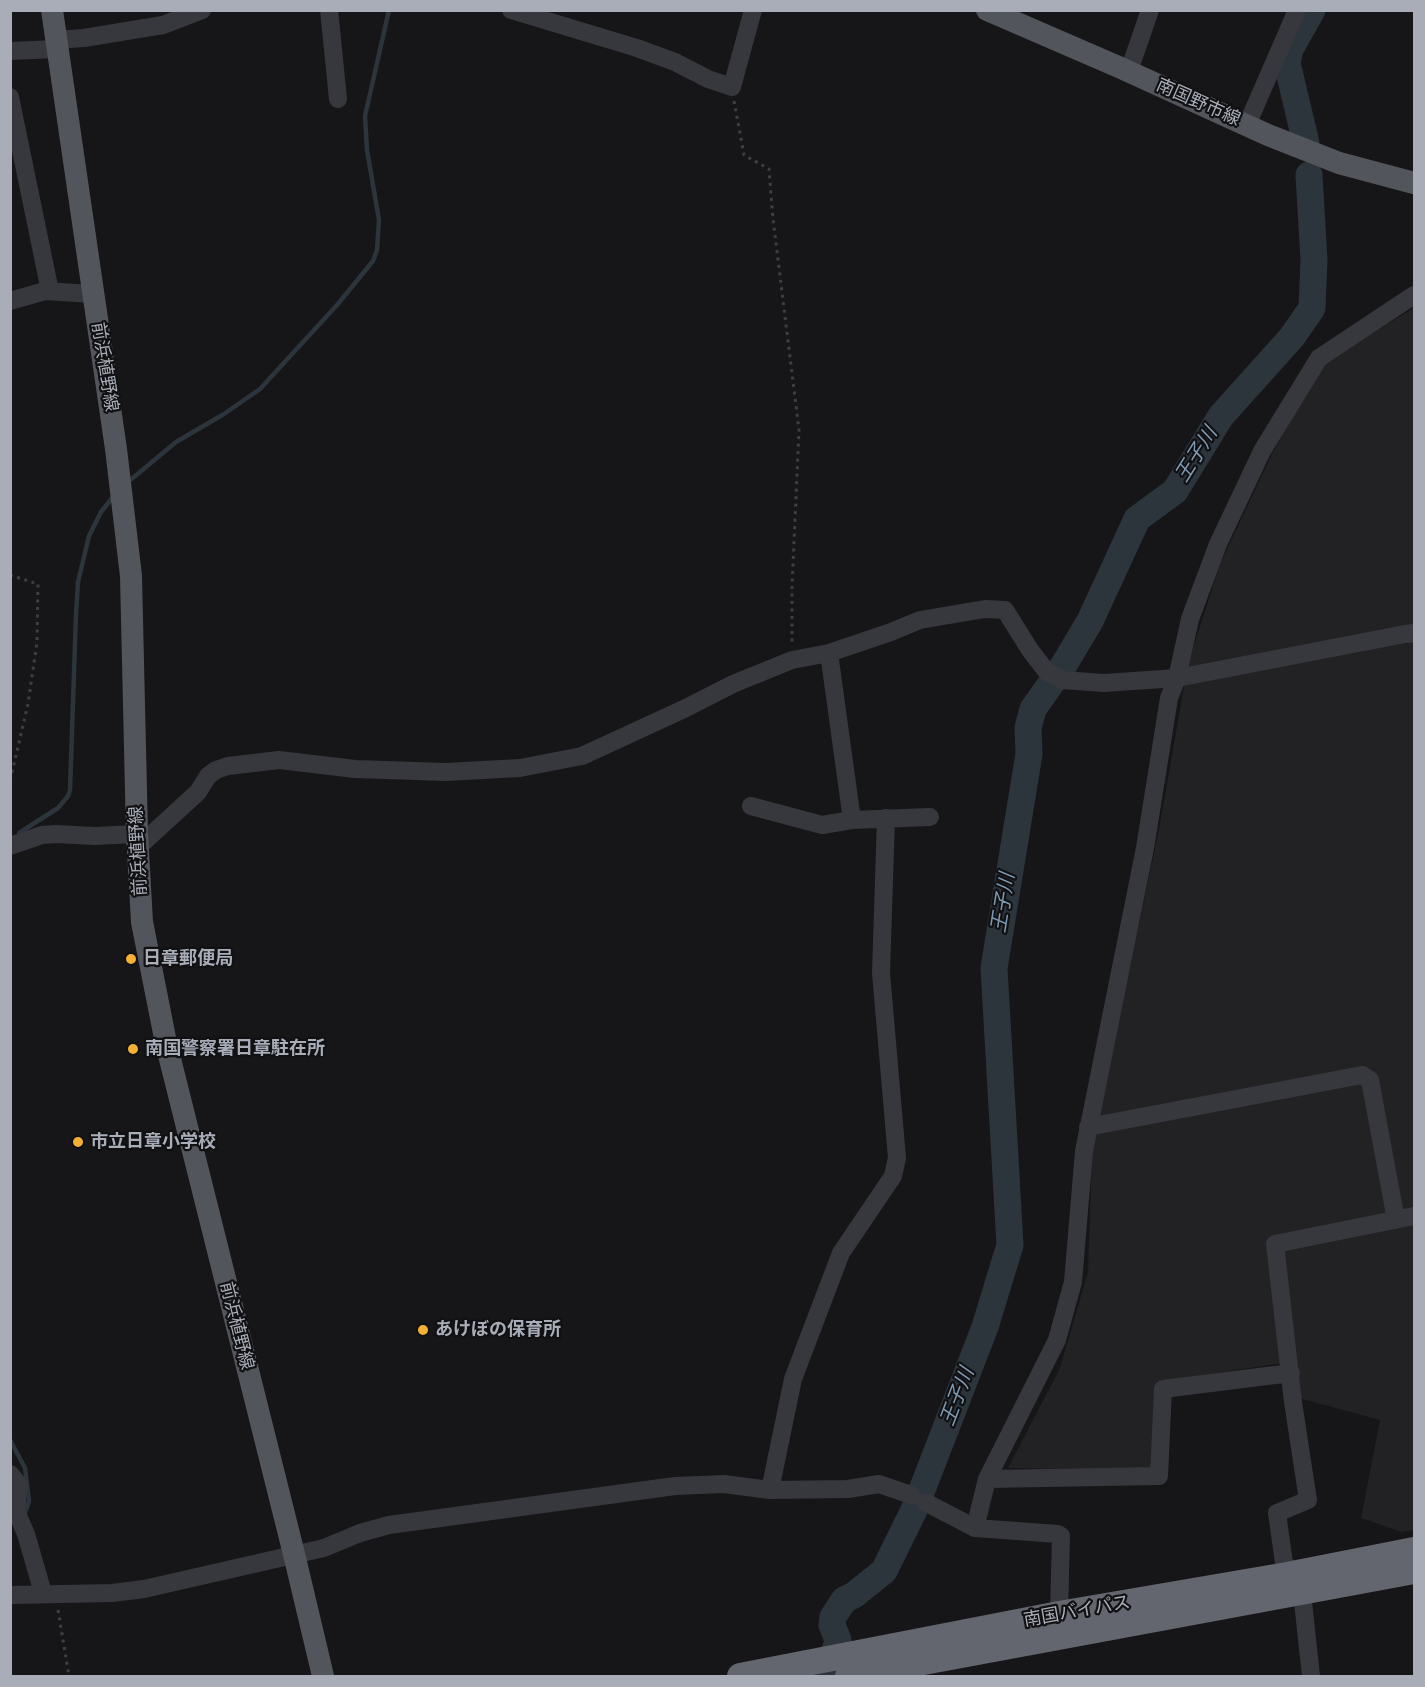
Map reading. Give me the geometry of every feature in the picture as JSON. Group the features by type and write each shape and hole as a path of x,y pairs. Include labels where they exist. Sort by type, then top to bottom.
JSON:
{"highway":[{"name":"南国バイパス","path":"740,1677 886,1659 1298,1583 1355,1572 1414,1550"},
{"name":"南国バイパス","path":"1355,1572 1414,1571"},
{"name":"南国バイパス","path":"848,1677 886,1659 1059,1614 1298,1583"}],"main road":[{"name":"前浜植野線","path":"52,10 116,449 131,576 142,922 166,1043 323,1677"},
{"name":"南国野市線","path":"987,10 1247,125 1339,163 1414,183"}],"street":[{"path":"10,51 163,25 202,10"},
{"path":"329,10 338,99"},
{"path":"512,10 637,48 732,87 753,10"},
{"path":"1129,71 1150,10"},
{"path":"1247,125 1297,10"},
{"path":"10,97 50,291"},
{"path":"10,301 50,291 92,294"},
{"path":"975,1528 987,1479 1057,1340 1073,1282 1088,1127 1145,848 1169,698 1178,678 1190,619 1218,544 1262,451 1319,358 1414,295"},
{"path":"10,846 42,835 56,834 138,841 198,792 208,776 228,766 279,760 367,770 446,772 520,768 582,756 734,684 792,660 829,653 920,620 996,608 1005,610 1030,650 1055,676 1104,683 1178,678 1414,633"},
{"path":"829,653 852,820"},
{"path":"751,806 822,825 852,820 930,817"},
{"path":"770,1490 793,1379 841,1252 893,1176 897,1158 881,973 886,818"},
{"path":"1088,1127 1362,1075 1370,1080 1396,1220"},
{"path":"1311,1677 1298,1583 1284,1563 1277,1513 1308,1500 1293,1402 1275,1244 1414,1216"},
{"path":"987,1479 1159,1476 1163,1389 1291,1373"},
{"path":"10,1474 20,1485 16,1511 49,1594"},
{"path":"10,1595 112,1593 144,1589 324,1548 360,1533 389,1525 489,1510 683,1486 724,1484 770,1490 848,1489 879,1484 918,1498 975,1528 1061,1536 1059,1614"}],"path":[{"path":"732,87 744,155 769,169 799,430 792,587 792,660"},
{"path":"10,574 38,584 37,642 28,704 10,781"},
{"path":"49,1594 69,1677"}],"shaded area":[{"path":"1414,308 1414,1530 1402,1532 1361,1518 1380,1420 1299,1398 1296,1361 1157,1382 1152,1470 1008,1468 1060,1368 1088,1272 1092,1150 1159,829 1188,664 1220,564 1272,454 1323,363"}],"waterway":[{"path":"128,482 176,442 224,414 260,389 337,305 373,261 377,250 379,220 367,150 365,116 389,10"},
{"name":"王子川","path":"1306,143 1287,63 1290,49 1312,10"},
{"name":"王子川","path":"828,1676 838,1640 832,1625 833,1617 844,1600 854,1595 884,1571 915,1508 985,1327 1010,1245 994,968 1029,754 1028,728 1033,709 1062,668 1090,621 1137,519 1175,491 1221,416 1292,337 1312,308 1314,260 1309,175"},
{"path":"19,833 58,808 70,790 78,582 89,536 101,512 113,497"},
{"path":"10,1440 25,1468 29,1501 24,1516"}],"place":[{"name":"日章郵便局","path":"131,959"},
{"name":"南国警察署日章駐在所","path":"133,1049"},
{"name":"市立日章小学校","path":"78,1142"},
{"name":"あけぼの保育所","path":"423,1330"}]}
